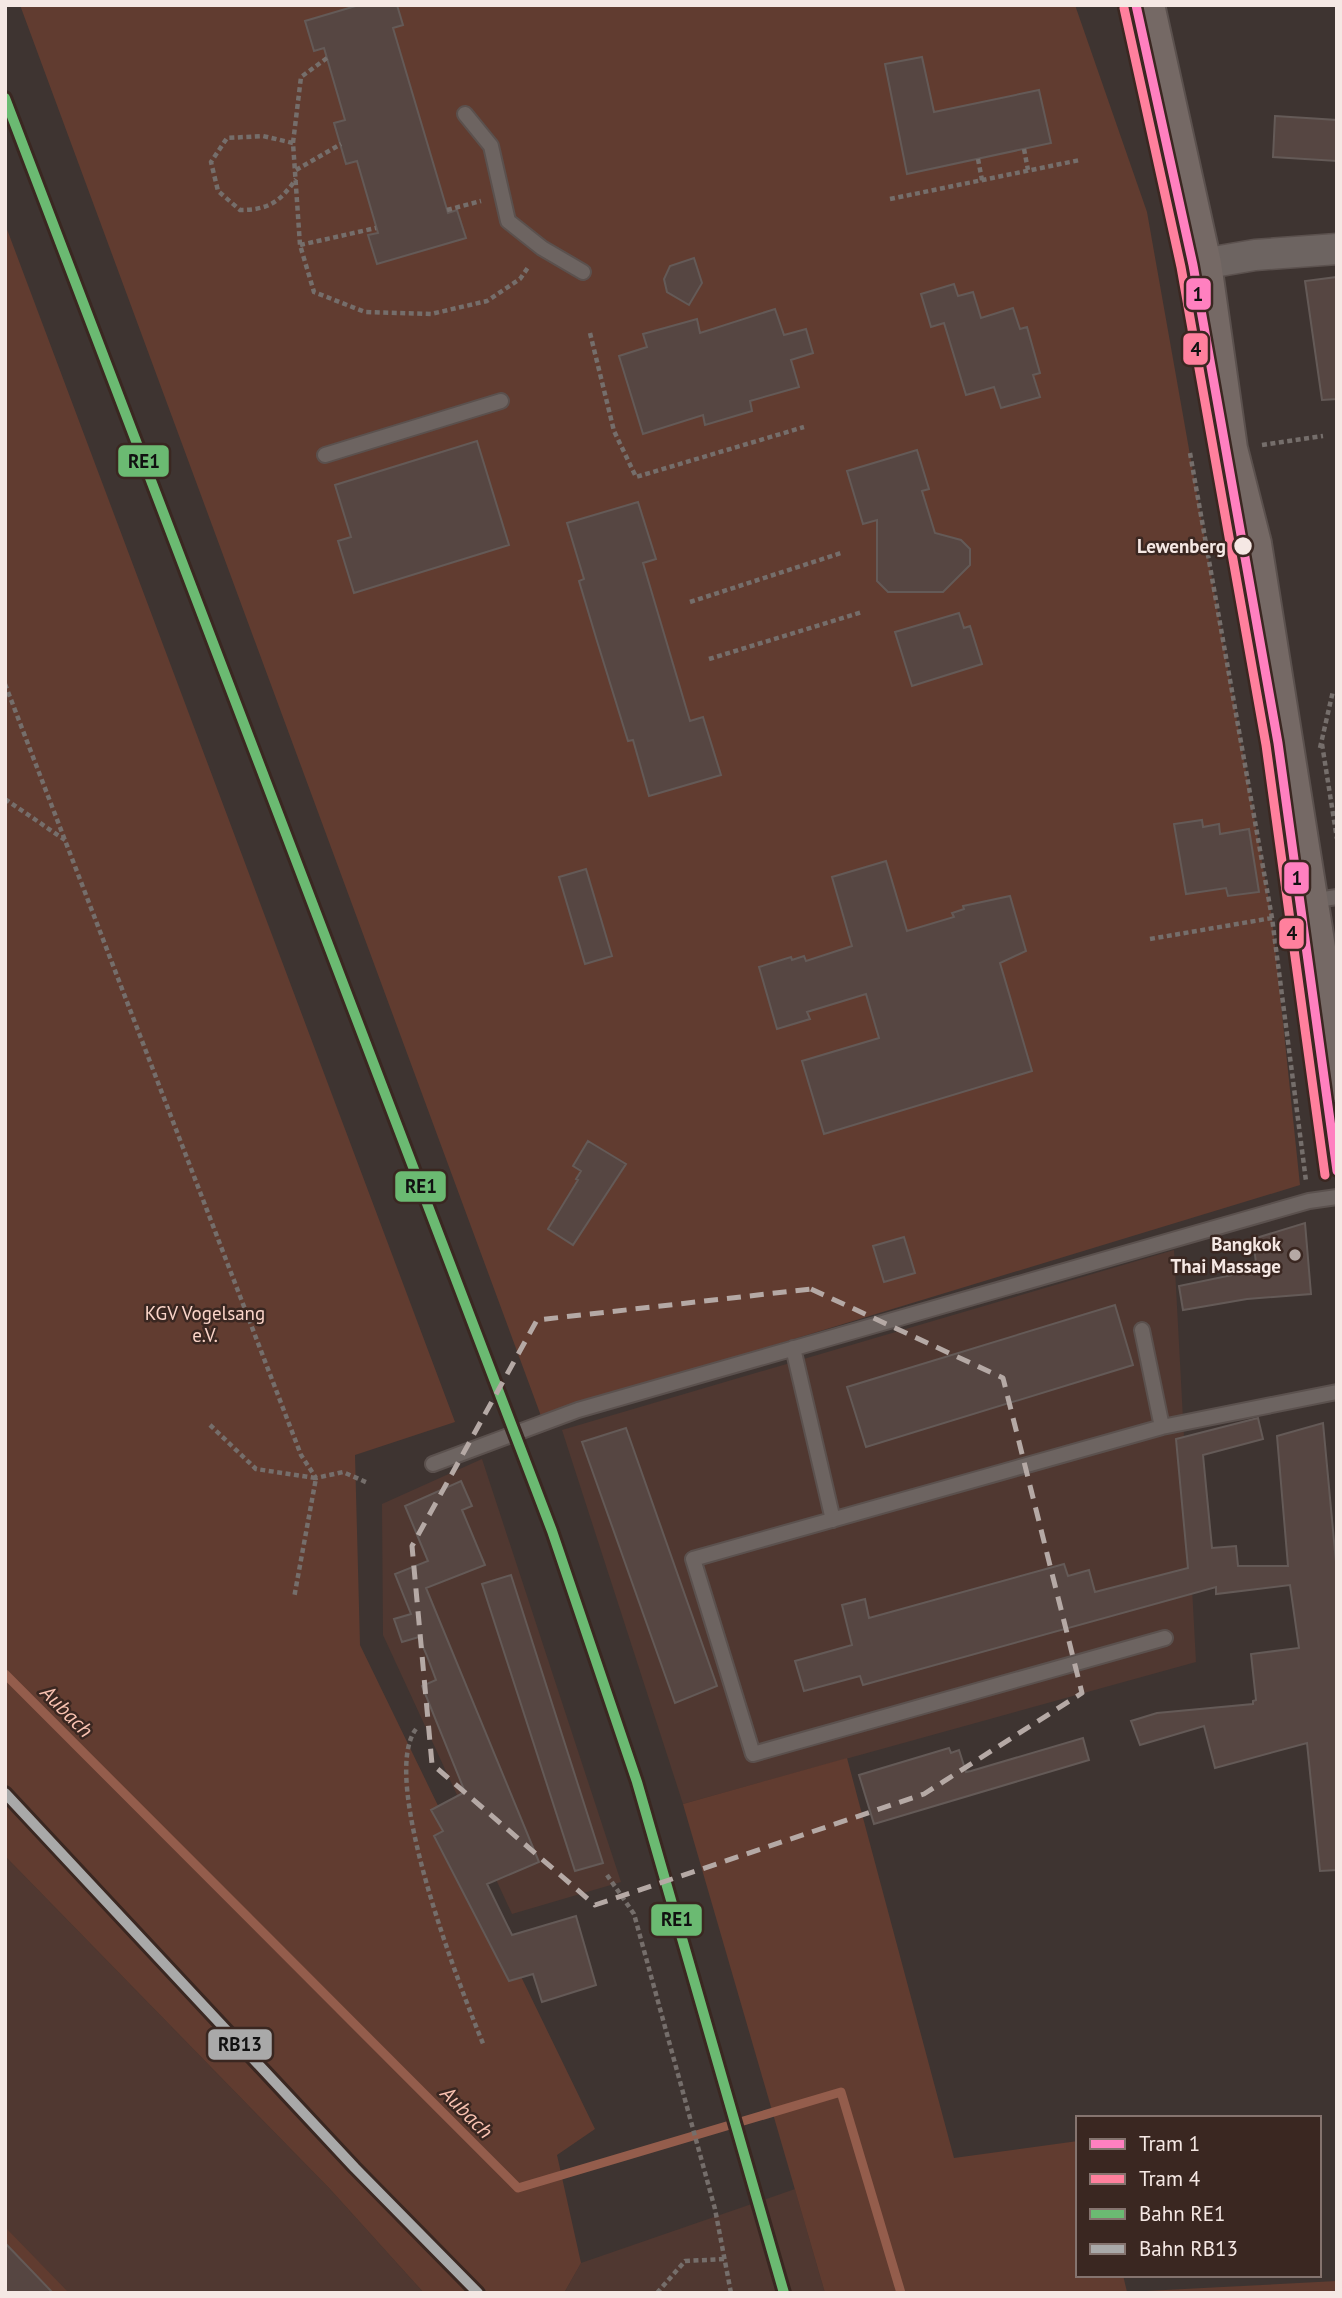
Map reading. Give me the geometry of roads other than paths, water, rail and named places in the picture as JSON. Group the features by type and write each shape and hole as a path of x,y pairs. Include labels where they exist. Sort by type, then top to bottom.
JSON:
{"main road":[{"path":"1145,5 1202,264 1228,449 1252,544 1323,900 1337,1081"}],"street":[{"path":"1202,264 1255,255 1337,249"}],"lane":[{"path":"465,114 491,146 508,221 542,248 583,272"},
{"path":"325,455 501,401"},
{"path":"433,1464 578,1410 1308,1201 1337,1197"},
{"path":"1142,1330 1163,1427"},
{"path":"793,1348 833,1520"},
{"path":"1165,1638 753,1754 693,1559 1163,1427 1337,1392"}],"waterway":[{"name":"Aubach","path":"5,1674 518,2188 841,2092 901,2293"}],"tram line":[{"name":"1","path":"1136,5 1193,265 1278,743 1337,1171"},
{"name":"4","path":"1124,8 1181,267 1266,745 1325,1175"}],"rail line":[{"name":"RE1","path":"5,98 552,1531 637,1782 784,2293"},
{"name":"RB13","path":"5,1793 355,2168 478,2293"}],"place":[{"name":"Lewenberg","path":"1243,546"},
{"name":"Bangkok Thai Massage","path":"1295,1255"}],"park label":[{"name":"KGV Vogelsang e.V.","path":"205,1324"}]}
